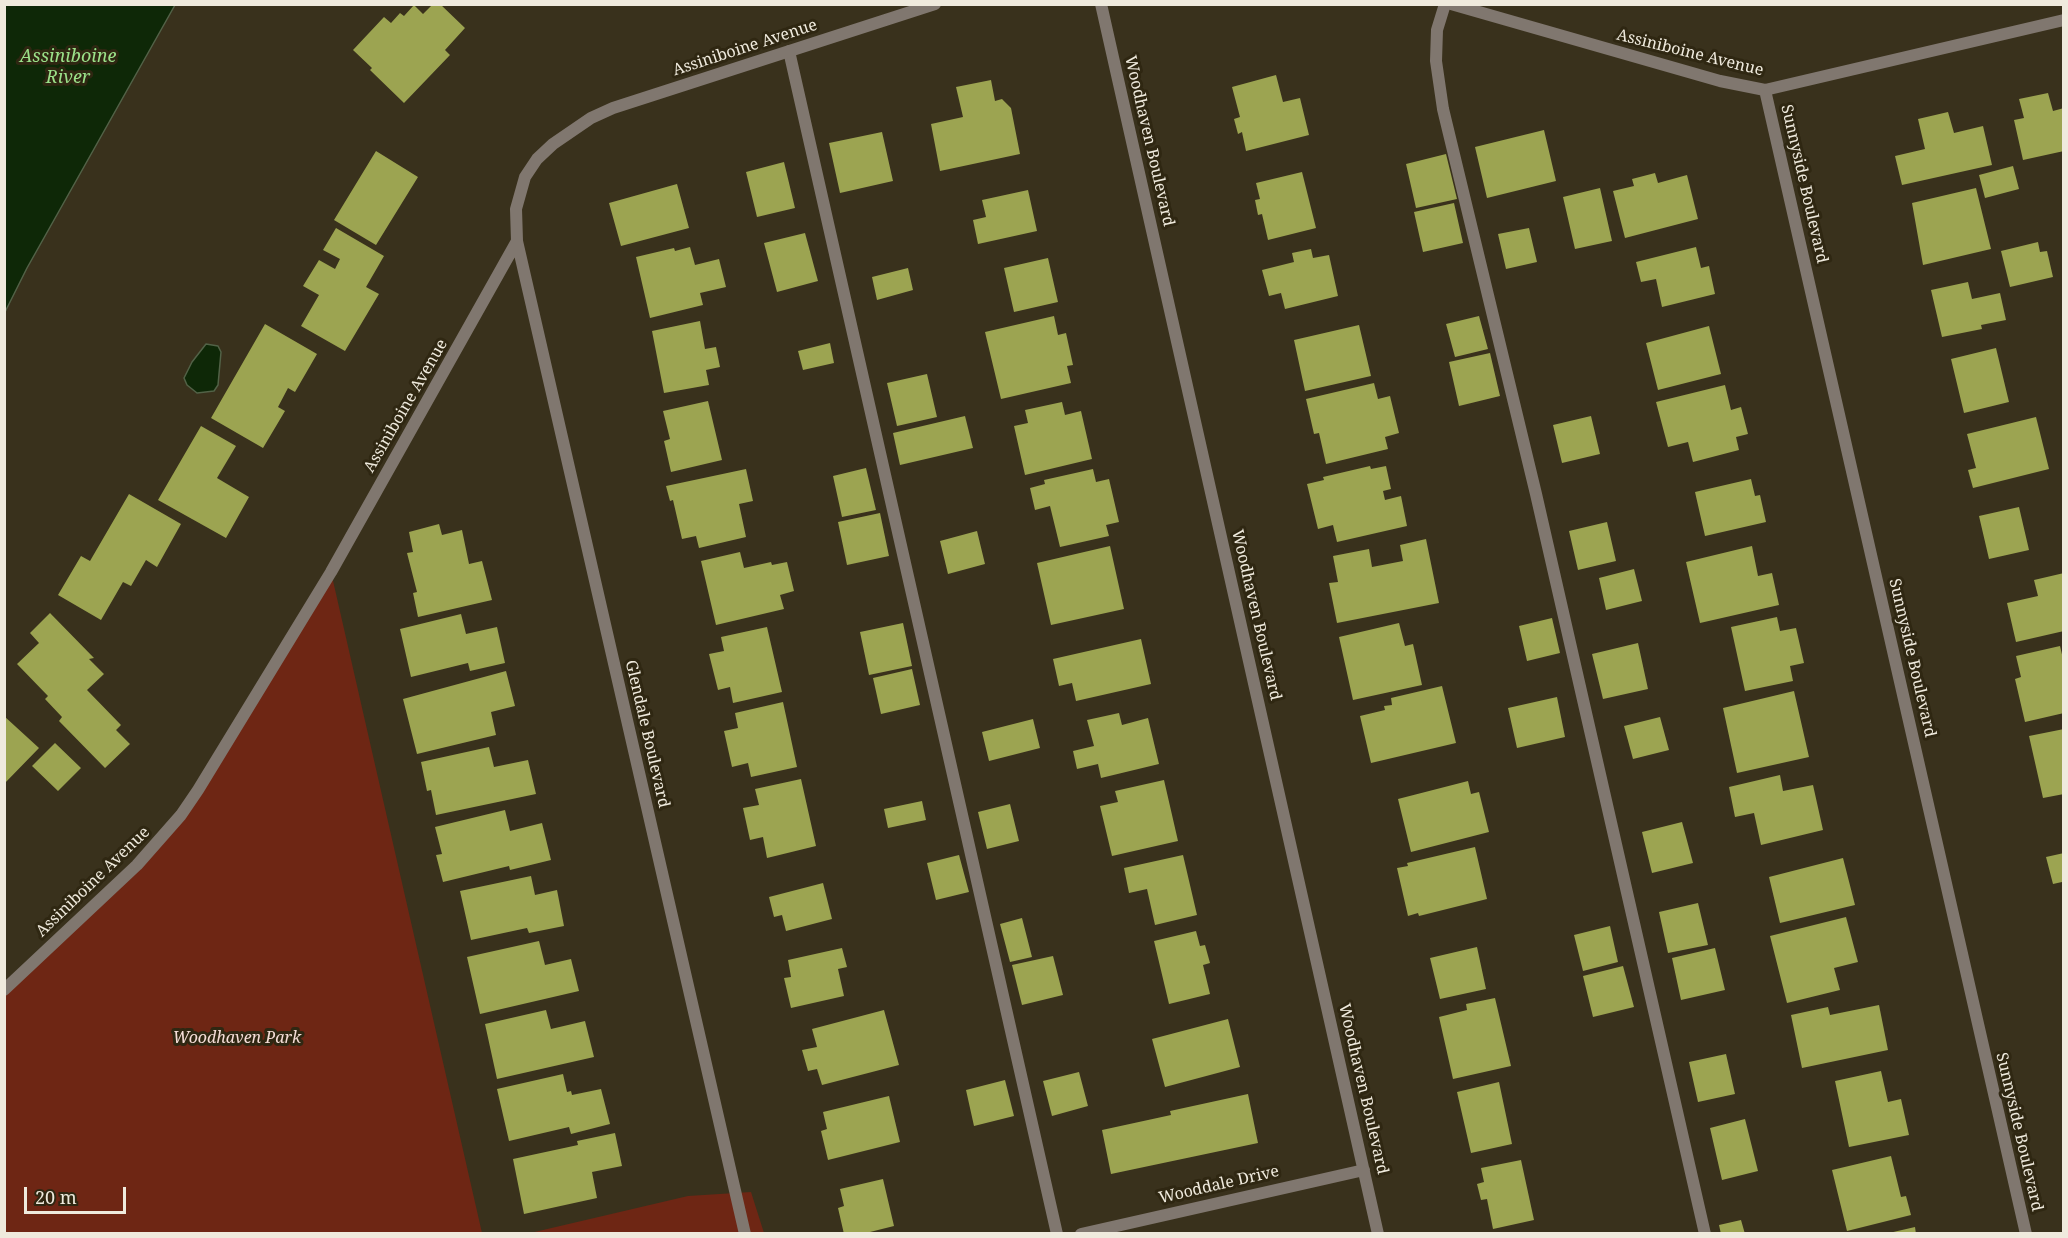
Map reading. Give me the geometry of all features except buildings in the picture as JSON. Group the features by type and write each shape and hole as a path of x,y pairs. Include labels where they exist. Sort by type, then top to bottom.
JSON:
{"street":[{"name":"Assiniboine Avenue","path":"4,990 137,865 163,836 198,790 331,572 517,241 516,209 525,177 537,159 572,130 613,108 935,4"},
{"name":"Woodhaven Boulevard","path":"1101,4 1378,1233"},
{"path":"1445,4 1437,30 1436,61 1443,109 1536,494 1705,1233"},
{"name":"Assiniboine Avenue","path":"1451,4 1720,81 1765,90 2063,23"},
{"path":"789,51 1057,1233"},
{"name":"Sunnyside Boulevard","path":"1765,90 2026,1233"},
{"name":"Glendale Boulevard","path":"517,241 745,1233"},
{"name":"Wooddale Drive","path":"1081,1233 1364,1170"}],"green space":[{"name":"Woodhaven Park","path":"331,572 482,1233 5,1234 5,990 163,836"},
{"path":"751,1192 764,1233 526,1234 688,1196"}],"water":[{"name":"Assiniboine River","path":"5,4 175,5 27,268 5,312"},
{"path":"206,344 218,346 221,352 218,385 214,391 197,393 187,385 184,378 192,362"}]}
